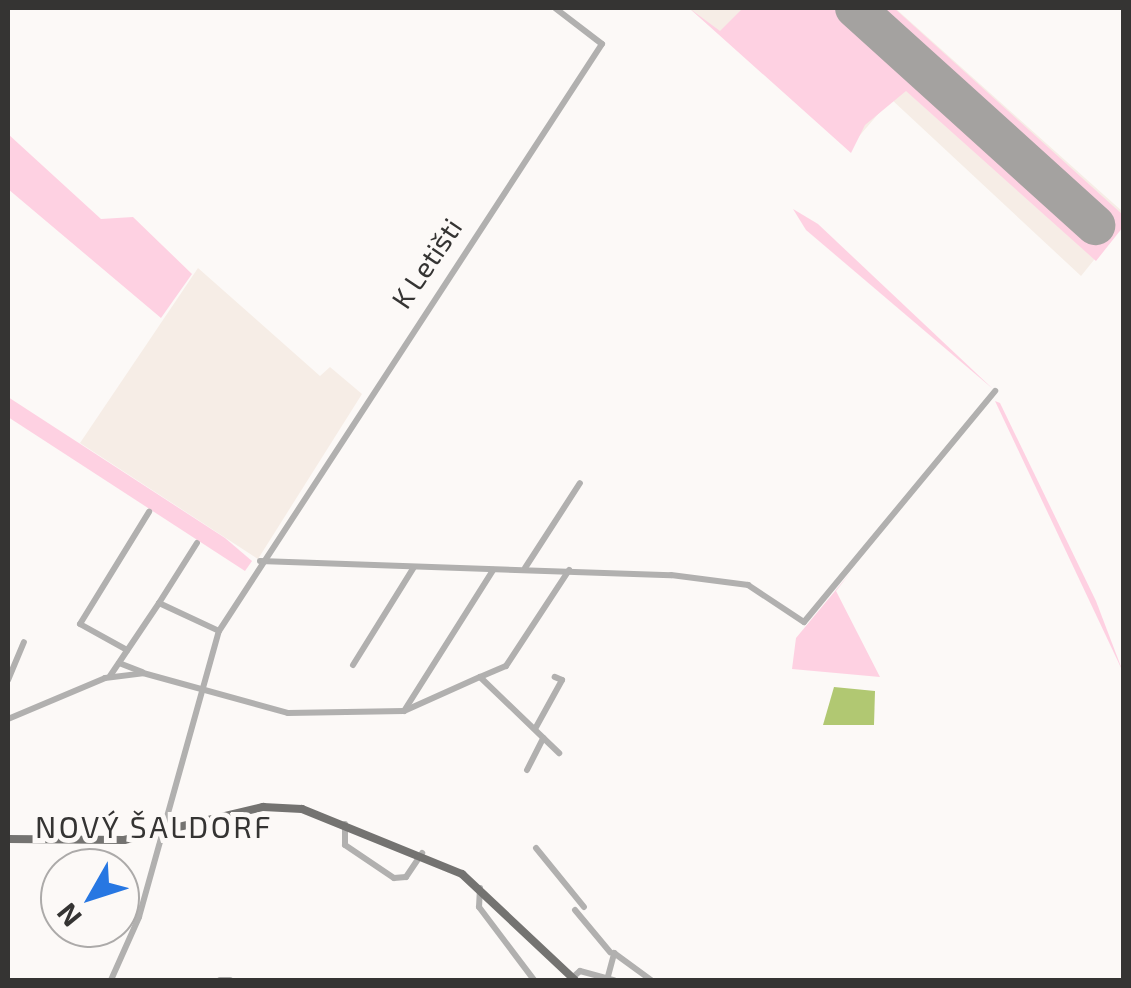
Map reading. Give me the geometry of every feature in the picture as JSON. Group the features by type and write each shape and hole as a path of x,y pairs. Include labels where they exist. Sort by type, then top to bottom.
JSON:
{"main road":[{"path":"8,839 158,834 275,805 345,824 422,853 480,888 572,979"}],"street":[{"name":"K Letišti","path":"260,561 602,44 555,8"},
{"path":"110,980 219,631 260,561 569,570 748,585 804,622 996,391"},
{"path":"524,570 580,483"},
{"path":"127,650 78,623 149,512"},
{"path":"109,677 196,543"},
{"path":"353,664 414,567"},
{"path":"404,711 494,569"},
{"path":"119,663 200,694 270,712 404,711 506,666 569,570"},
{"path":"159,603 219,631"},
{"path":"8,680 24,642"},
{"path":"8,719 109,677 143,672"},
{"path":"480,677 560,754"},
{"path":"535,729 562,680 554,677"},
{"path":"527,770 543,738"},
{"path":"345,824 345,845 391,876 406,877 422,853"},
{"path":"536,848 610,952 651,980"},
{"path":"480,888 478,908 534,980"},
{"path":"572,979 611,980 610,952"},
{"path":"220,980 230,980"}],"shaded area":[{"path":"689,8 895,8 1123,212 1123,224 1081,276 891,99 849,148"},
{"path":"689,8 720,31 743,8 894,8 1123,215 1123,227 1096,261 906,91 865,125 851,153"},
{"path":"8,134 101,219 133,217 192,274 161,318 8,189"},
{"path":"793,209 818,224 993,389 806,230"},
{"path":"198,268 320,376 330,367 362,394 258,559 80,443"},
{"path":"8,397 225,538 252,561 245,571 8,417"},
{"path":"995,401 1000,403 1096,601 1123,672"},
{"path":"850,573 836,591 880,677 792,669 796,638"},
{"path":"834,687 875,691 874,725 823,725"}],"runway":[{"path":"855,8 1095,225"}],"district":[{"name":"NOVÝ ŠALDORF","path":"154,826"}]}
